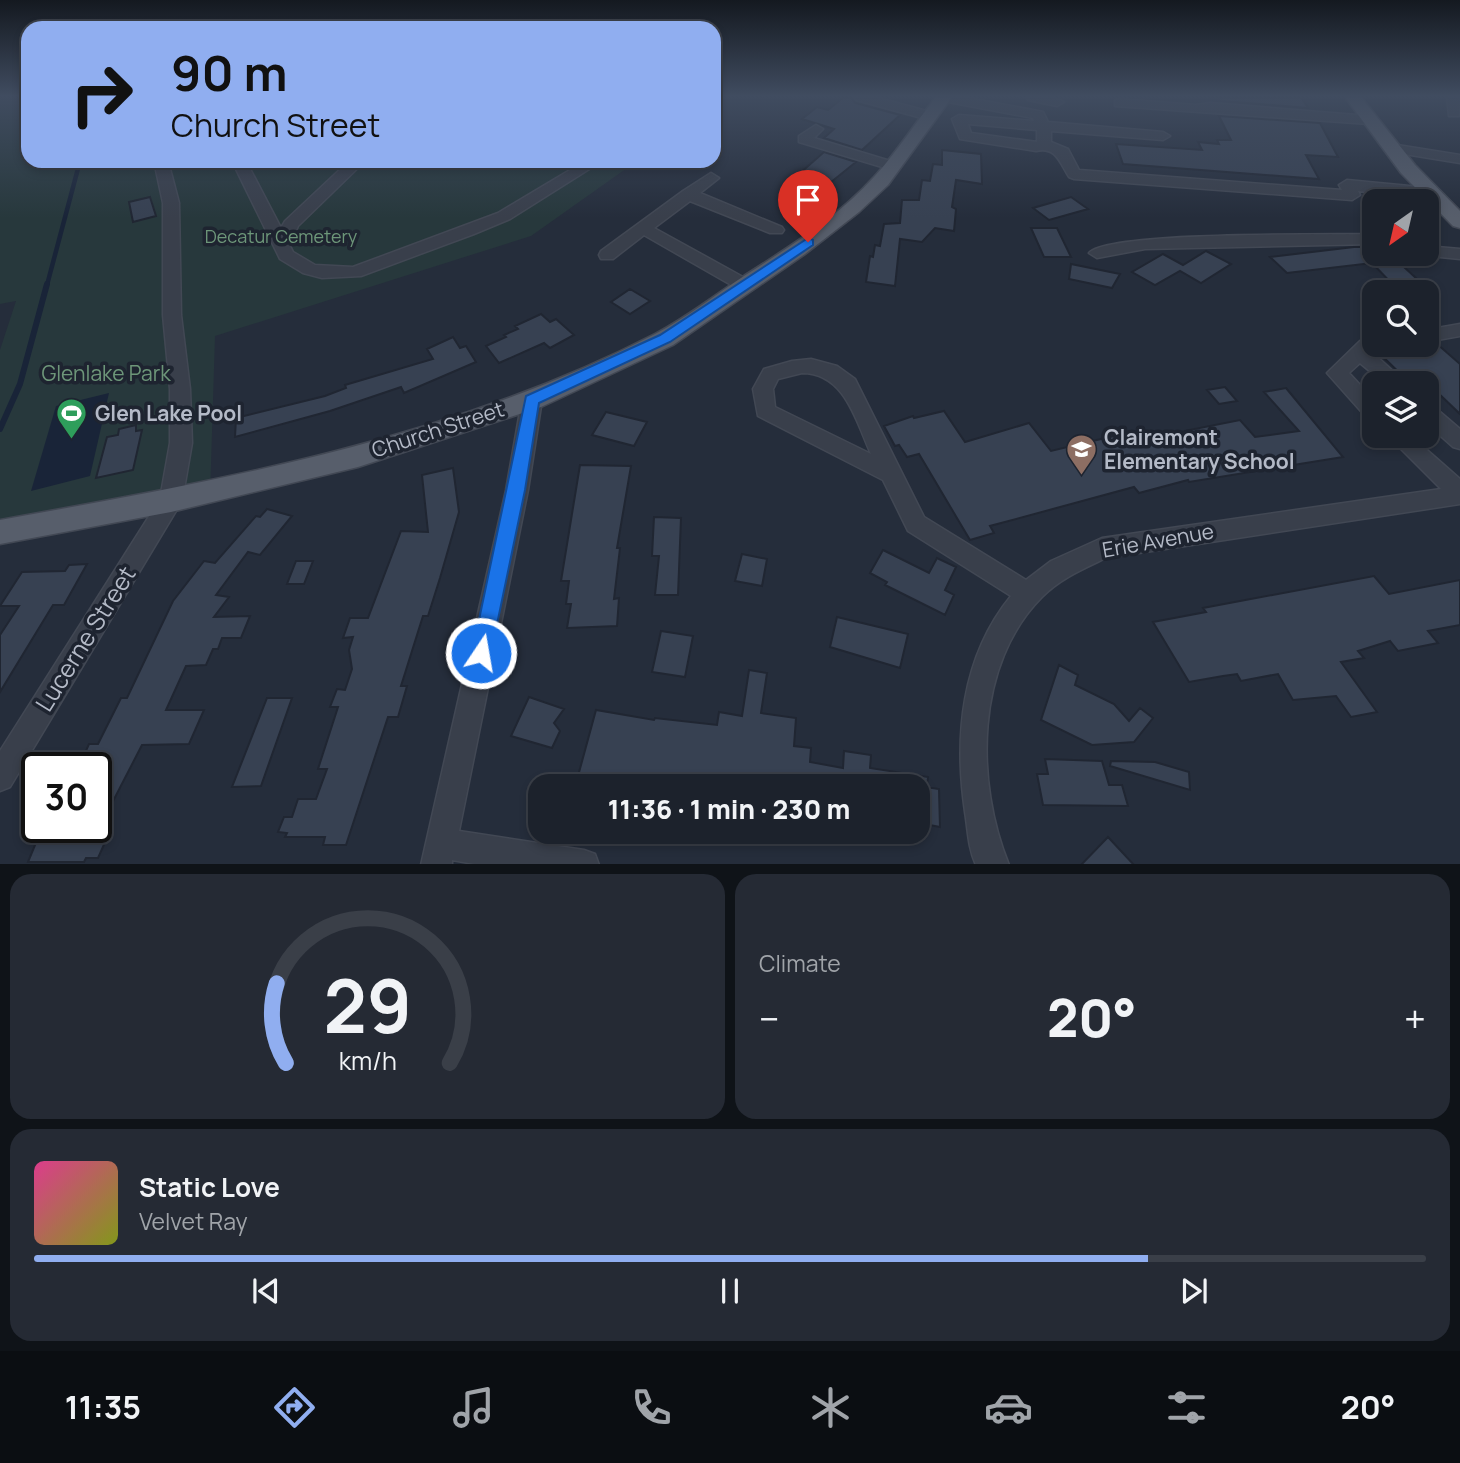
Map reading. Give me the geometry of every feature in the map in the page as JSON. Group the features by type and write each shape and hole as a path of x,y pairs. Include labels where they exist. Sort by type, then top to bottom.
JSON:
{"main road":[{"name":"Church Street","path":"0,532 172,501 358,457 532,400 665,339 746,286 804,240 852,208 892,166 913,137"},
{"path":"1383,137 1426,189"},
{"path":"1439,202 1460,222"}],"street":[{"path":"974,137 1036,147 1043,137"},
{"path":"1046,137 1063,152 1074,174 1352,195 1347,185 1388,189"},
{"path":"806,138 892,166"},
{"path":"1391,148 1460,159"},
{"path":"1405,166 1460,168"},
{"path":"163,168 171,203 172,315 180,402 181,443 172,501"},
{"path":"242,168 286,255 309,269 322,273 355,272 423,249 504,216 584,168"},
{"path":"281,247 291,224 351,168"},
{"path":"607,255 710,178"},
{"path":"688,194 776,230"},
{"path":"643,228 746,286"},
{"path":"1097,253 1145,244 1362,239"},
{"path":"1439,252 1460,254"},
{"path":"1439,334 1460,330"},
{"path":"1362,353 1337,373 1362,400"},
{"path":"1375,357 1386,371"},
{"path":"892,474 765,411 763,389 771,374 791,367 814,365 836,373 848,384 892,474 916,524 1028,594"},
{"path":"532,400 517,490 438,854 584,864"},
{"path":"1439,422 1460,441"},
{"path":"1411,448 1460,494"},
{"name":"Erie Avenue","path":"995,864 986,852 973,747 983,670 1002,627 1028,594 1055,571 1102,548 1460,494"},
{"name":"Lucerne Street","path":"0,777 172,501"}],"green space":[{"name":"Glenlake Park","path":"0,137 21,137 21,168 192,168 193,171 193,168 627,168 531,236 215,336 210,497 0,531 0,350 16,301 0,304"}],"water":[{"name":"Glen Lake Pool","path":"109,393 90,476 31,491 56,406"}],"building":[{"path":"825,137 876,137 862,150"},
{"path":"1230,137 1328,137 1338,157 1306,155 1319,179 1123,164 1116,144 1202,150 1198,142 1219,144 1217,140 1231,140"},
{"path":"942,150 981,154 982,184 956,180 952,207 956,209 954,231 935,228 922,242 900,239 895,286 866,282 870,256 873,257 875,245 880,246 884,224 900,223 902,200 919,200 922,180 930,181 933,164 942,165"},
{"path":"824,152 856,162 820,191 799,184 807,177 799,174"},
{"path":"150,197 156,216 133,222 129,202"},
{"path":"1071,197 1088,209 1049,220 1033,208"},
{"path":"1031,228 1057,228 1071,257 1044,257"},
{"path":"1362,247 1362,264 1287,273 1270,257"},
{"path":"1206,251 1231,264 1201,283 1180,271 1155,285 1132,272 1163,254 1183,265"},
{"path":"1071,264 1120,274 1112,288 1069,279"},
{"path":"1375,266 1403,266 1418,280 1388,280"},
{"path":"630,289 650,301 630,314 611,302"},
{"path":"541,314 550,322 556,319 574,335 550,348 544,343 499,363 486,346 518,329 515,326"},
{"path":"453,337 460,348 466,346 476,362 404,393 401,387 330,411 235,437 236,418 325,396 346,388 345,385 433,359 427,349"},
{"path":"1439,346 1460,364 1460,414 1439,394 1439,371 1398,371 1383,357 1439,357"},
{"path":"1225,387 1237,401 1219,404 1207,390"},
{"path":"1286,388 1343,457 1189,482 1188,480 1139,493 1134,487 990,526 994,533 970,540 919,454 907,457 899,445 895,446 884,426 913,416 914,418 944,411 965,442 1029,423 1051,451 1118,435 1124,443 1240,420 1255,437 1299,431 1264,392"},
{"path":"606,412 647,422 634,446 592,435"},
{"path":"136,425 136,431 142,430 133,470 96,478 107,437 118,435 119,429"},
{"path":"580,465 631,466 617,548 620,548 614,599 619,598 617,626 567,628 571,604 566,604 569,581 561,581"},
{"path":"453,468 459,512 428,616 423,616 401,686 407,686 398,717 388,717 346,845 323,845 325,837 285,837 287,833 278,832 284,817 292,817 298,799 316,799 327,769 318,769 338,707 330,707 337,689 345,690 352,669 349,650 353,637 343,638 350,618 368,618 401,531 428,532 422,475"},
{"path":"267,509 292,516 260,555 248,552 216,595 229,597 214,617 250,616 241,638 222,638 218,649 213,649 206,665 186,666 166,710 204,710 189,744 142,745 112,803 112,752 85,752 89,744 98,744 121,698 127,698 173,601 204,561 215,563 256,516 260,517"},
{"path":"654,517 681,518 678,595 655,595 659,556 652,556"},
{"path":"883,550 929,573 937,558 956,567 945,590 954,595 945,615 885,585 887,582 870,573"},
{"path":"742,554 767,559 762,586 735,581"},
{"path":"296,561 313,561 304,584 287,584"},
{"path":"87,564 64,605 53,605 0,692 0,635 19,606 0,606 22,572 65,571 69,565"},
{"path":"1374,576 1389,594 1460,580 1460,625 1428,631 1438,643 1398,651 1390,641 1358,651 1364,658 1341,662 1377,712 1351,717 1336,696 1293,700 1278,674 1241,681 1237,674 1189,682 1153,622 1206,612 1203,608"},
{"path":"837,617 908,634 900,668 830,647"},
{"path":"661,631 693,636 685,677 652,672"},
{"path":"1059,665 1078,675 1075,685 1114,704 1129,721 1140,708 1153,718 1134,742 1092,745 1041,720"},
{"path":"749,670 767,673 761,713 796,718 794,746 811,748 810,762 843,768 844,751 871,755 870,768 909,774 579,774 596,710 654,720 717,725 719,712 742,716"},
{"path":"529,697 564,709 554,723 560,731 552,748 511,736"},
{"path":"267,698 292,698 261,786 232,787"},
{"path":"1045,759 1102,761 1109,785 1122,785 1128,806 1043,805 1037,774 1048,774"},
{"path":"1111,761 1155,762 1189,772 1190,790 1110,766"},
{"path":"930,788 939,789 940,827 930,825"},
{"path":"1108,837 1133,864 1082,864"},
{"path":"36,843 105,843 98,858 86,858 84,862 28,862"}],"waterway":[{"path":"47,285 78,168"},
{"path":"0,429 20,384 47,284"}],"place":[{"name":"Glen Lake Pool","path":"72,441"},
{"name":"Clairemont Elementary School","path":"1081,477"}],"route":[{"path":"481,653 517,490 532,400 665,339 808,242"}],"park label":[{"name":"Decatur Cemetery","path":"281,237"}]}
